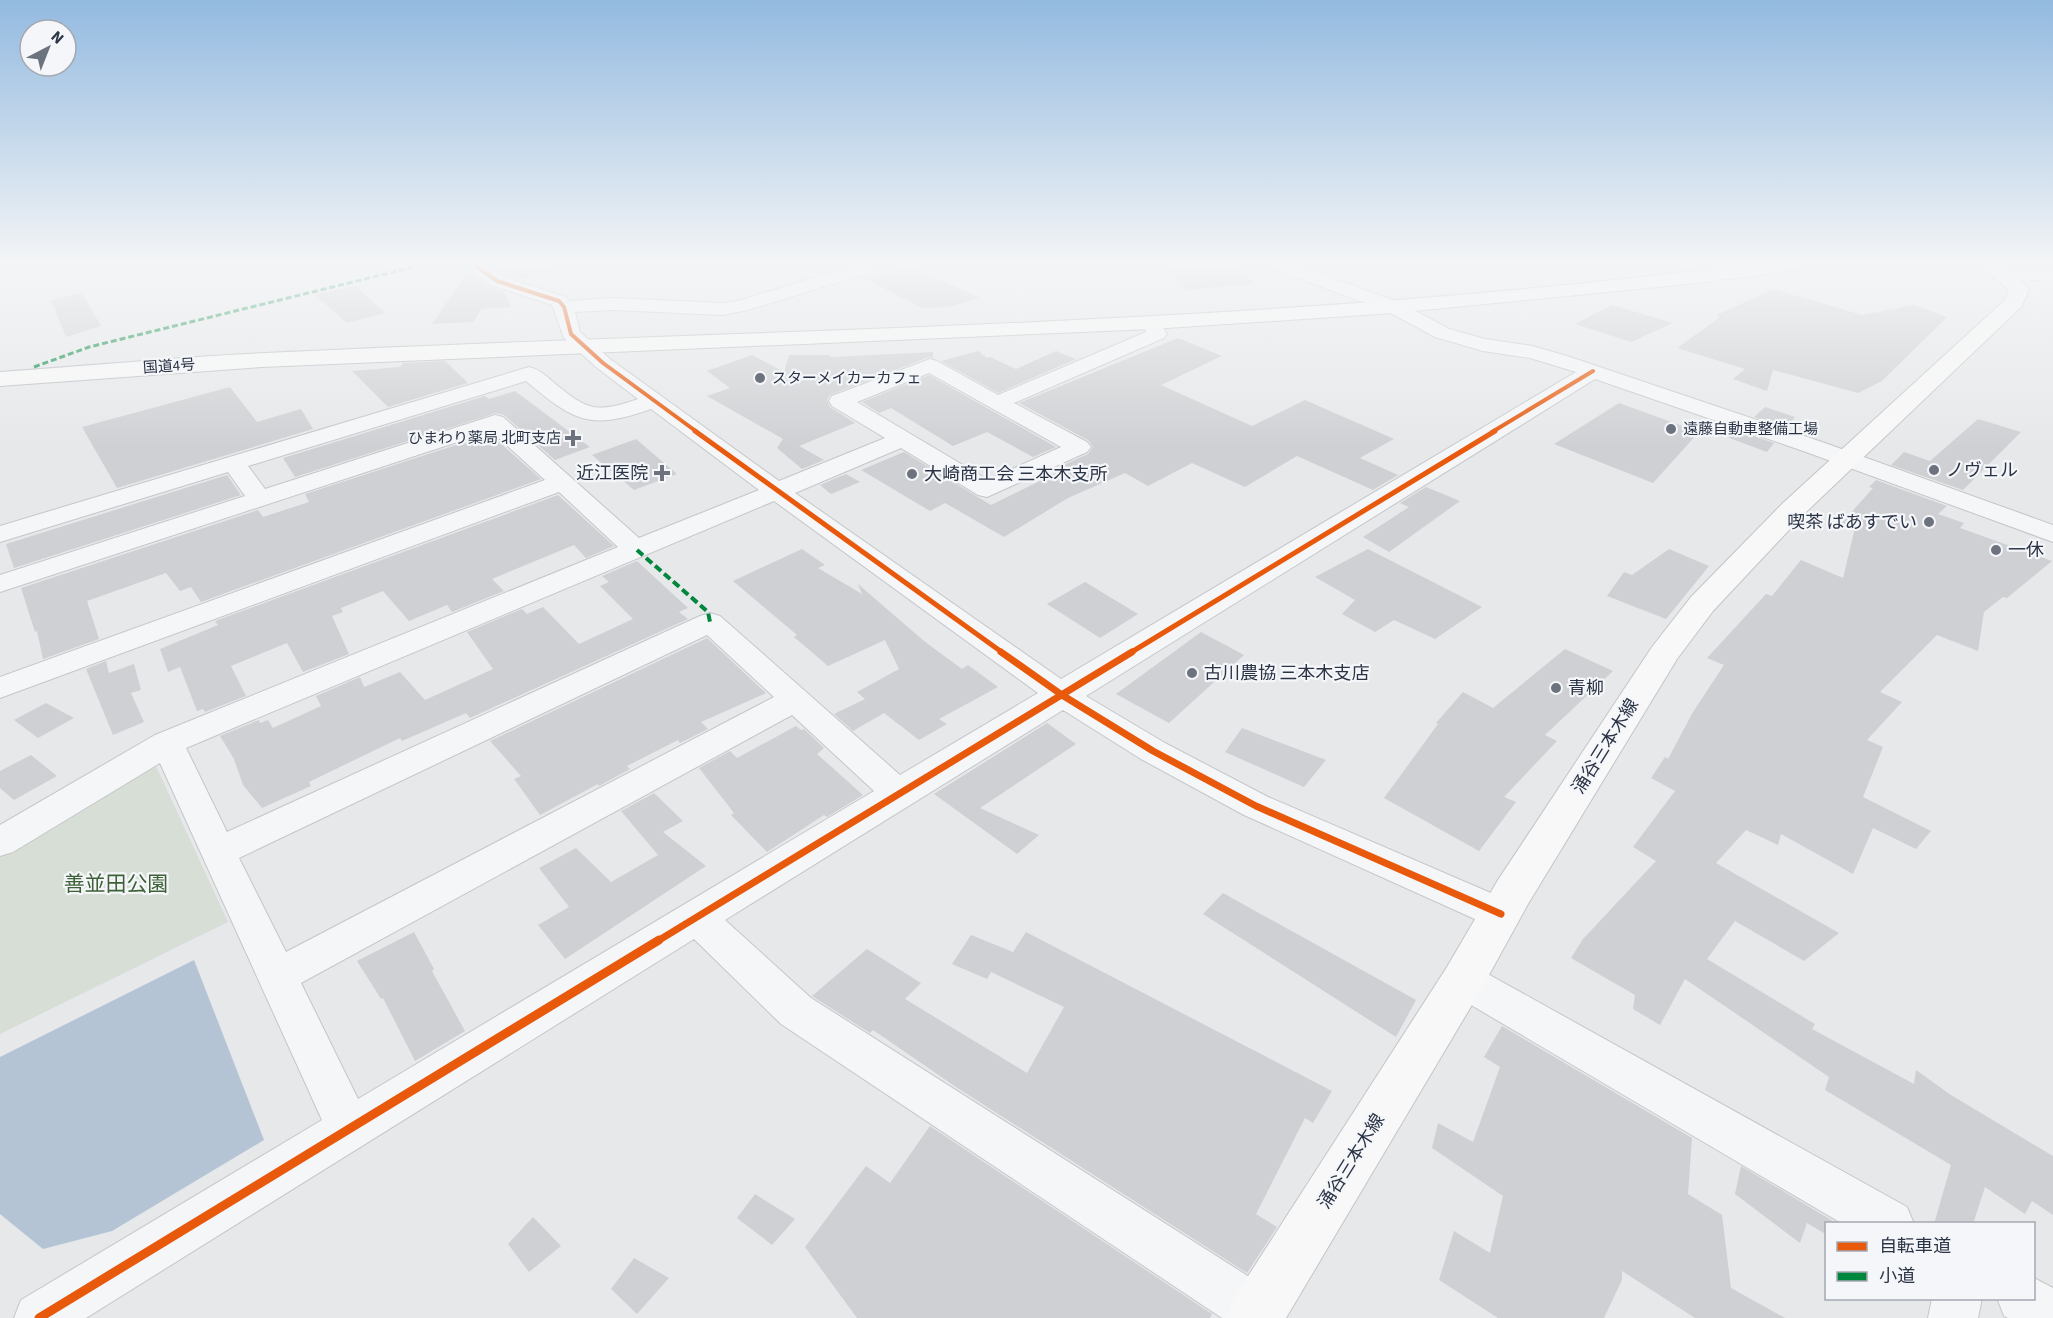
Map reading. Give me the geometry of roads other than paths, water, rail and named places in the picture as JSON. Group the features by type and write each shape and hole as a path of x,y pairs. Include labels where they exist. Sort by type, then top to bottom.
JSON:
{"main road":[{"name":"国道4号","path":"0,379 262,360 866,324"},
{"name":"国道4号","path":"0,370 244,350 1136,324"},
{"name":"涌谷三本木線","path":"1256,1315 1463,980 1501,914 1664,654 1702,604 1753,549 1992,324"}],"street":[{"path":"571,324 578,341 654,401 1062,695 1152,751 1256,806 1501,914"},
{"path":"997,403 1157,334 1152,324"},
{"path":"1424,324 1442,333 1463,340 1532,352 1593,371 1814,447 2053,534"},
{"path":"930,365 997,403 1078,447 987,490 840,401 930,365"},
{"path":"39,1318 1593,371"},
{"path":"0,534 529,373 576,411 586,415 604,416 620,413 654,401"},
{"path":"0,584 495,422 637,550"},
{"path":"0,842 167,742 903,439"},
{"path":"233,463 260,499"},
{"path":"0,688 561,483"},
{"path":"218,852 710,622 899,794"},
{"path":"277,976 796,699"},
{"path":"167,742 349,1129"},
{"path":"696,917 796,1011 1256,1315"},
{"path":"1463,980 1886,1222"},
{"path":"1953,1318 1957,1300"},
{"path":"2024,1300 2053,1316"}],"water":[{"path":"194,960 264,1140 112,1231 43,1249 0,1214 0,1057"}],"place":[{"name":"スターメイカーカフェ","path":"760,378"},
{"name":"遠藤自動車整備工場","path":"1671,429"},
{"name":"ひまわり薬局 北町支店","path":"573,438"},
{"name":"ノヴェル","path":"1934,470"},
{"name":"近江医院","path":"662,473"},
{"name":"大崎商工会 三本木支所","path":"912,474"},
{"name":"喫茶 ばあすでい","path":"1929,522"},
{"name":"一休","path":"1996,550"},
{"name":"古川農協 三本木支店","path":"1192,673"},
{"name":"青柳","path":"1556,688"}],"park label":[{"name":"善並田公園","path":"116,884"}]}
